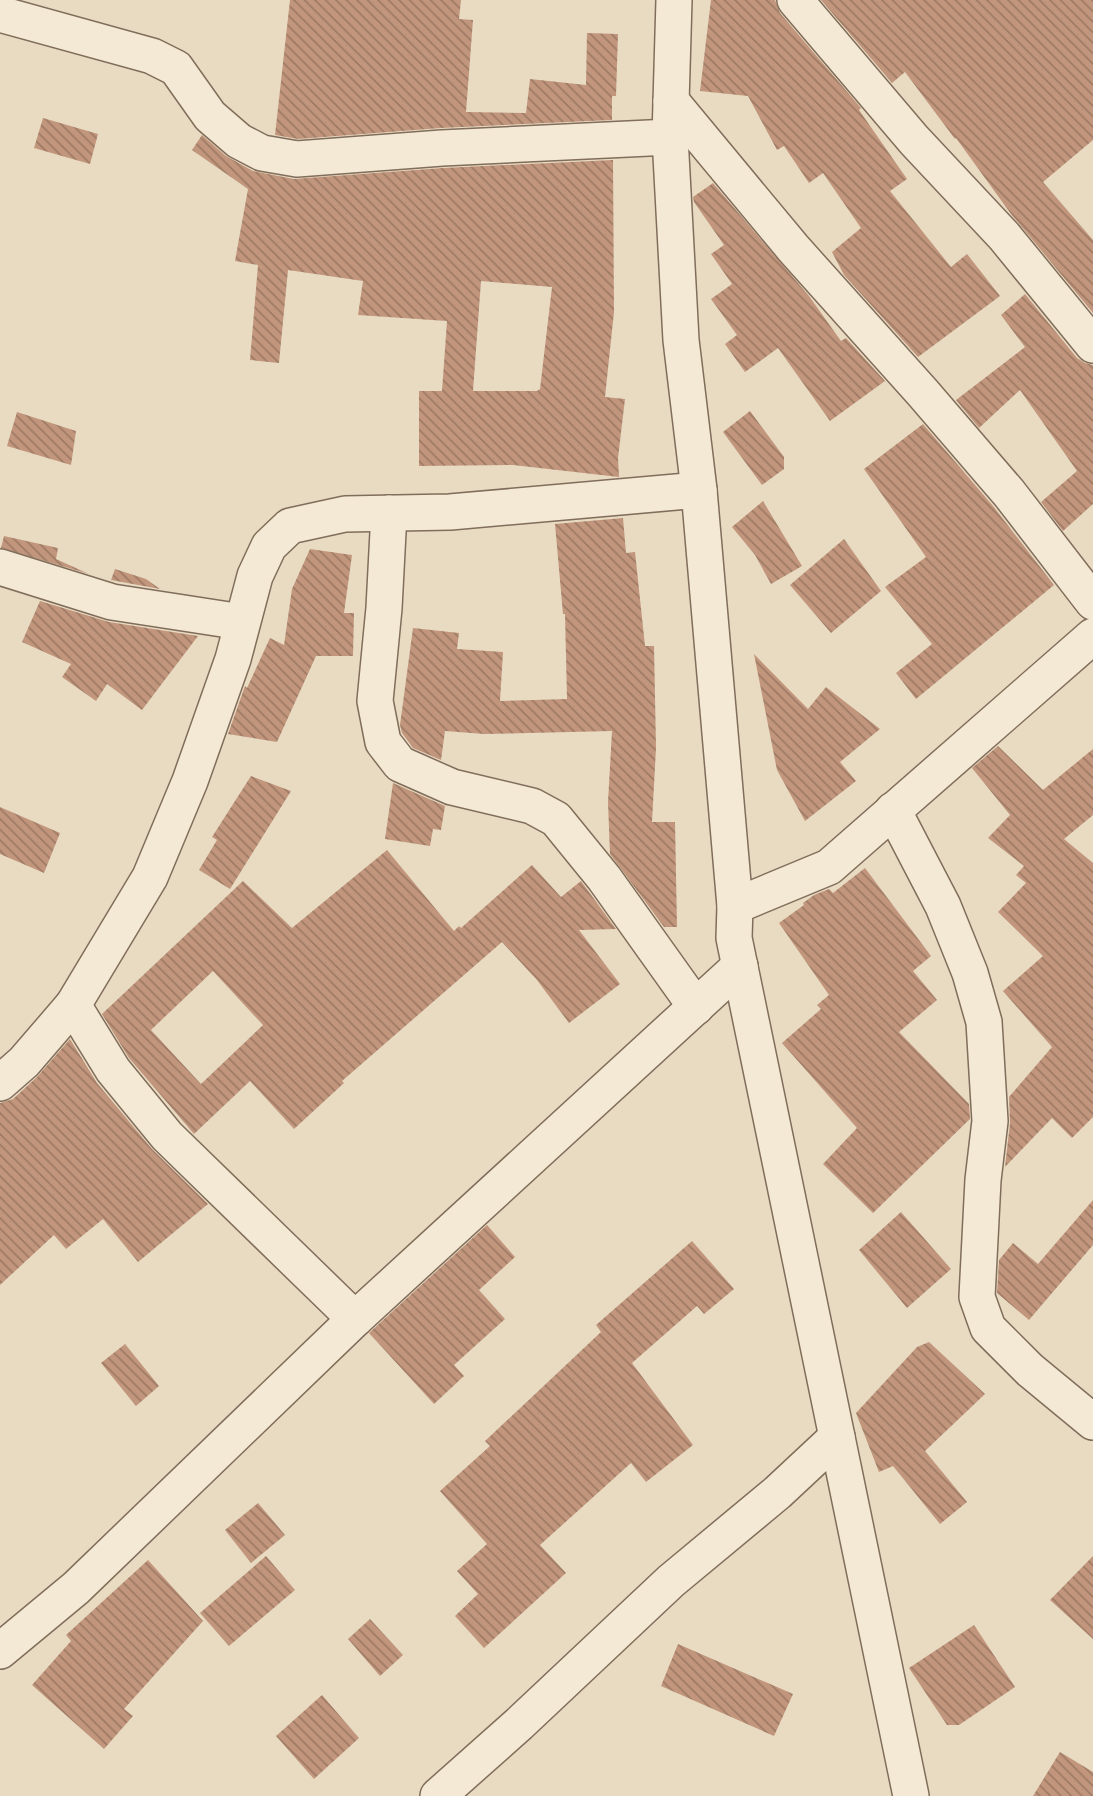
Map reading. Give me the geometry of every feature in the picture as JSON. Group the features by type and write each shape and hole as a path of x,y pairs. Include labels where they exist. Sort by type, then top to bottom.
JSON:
{"street":[{"path":"674,0 670,137 681,340 699,490 735,906 734,938 911,1796"},
{"path":"794,0 914,140 1004,236 1093,345"},
{"path":"0,14 152,56 176,68 210,116 239,141 262,153 297,159 670,137"},
{"path":"671,101 793,248 1009,493 1093,603"},
{"path":"0,1083 24,1062 74,1005 150,877 190,781 233,659 255,576 269,546 290,526 345,514 450,512 699,490"},
{"path":"389,513 375,701 383,742 400,764 452,787 532,806 556,820 604,878 696,1007"},
{"path":"0,567 111,602 242,622"},
{"path":"735,906 829,867 1093,636"},
{"path":"893,810 943,906 970,972 985,1022 990,1121 983,1180 977,1297 988,1328 1030,1370 1093,1422"},
{"path":"0,1651 76,1588 355,1320 740,966"},
{"path":"74,1005 113,1070 167,1136 355,1320"},
{"path":"438,1796 671,1581 777,1493 837,1437"}],"building":[{"path":"290,0 461,0 459,19 473,20 466,112 526,113 530,79 586,85 587,33 618,34 616,96 612,96 612,120 441,128 298,139 275,135"},
{"path":"711,0 775,0 780,13 861,108 859,110 907,179 890,191 951,267 967,254 1000,296 918,357 844,275 832,252 861,228 823,173 809,183 784,146 777,150 748,96 700,91"},
{"path":"821,0 1093,0 1093,140 1043,182 1093,240 1093,313 1011,214 905,72 892,83"},
{"path":"43,118 98,134 90,164 34,148"},
{"path":"202,135 226,156 253,171 294,179 443,168 613,160 614,312 605,397 625,399 618,458 619,477 513,465 419,466 419,391 442,391 447,321 358,315 363,281 288,270 279,363 250,360 258,265 235,261 248,189 192,150","holes":["481,281 552,287 540,389 473,391"]},
{"path":"713,183 809,296 841,341 846,338 885,381 830,421 778,348 745,372 725,344 737,335 711,299 732,284 711,254 724,245 693,197"},
{"path":"1025,294 1077,358 1093,365 1093,504 1063,531 1041,502 1077,471 1020,390 979,428 956,400 1025,347 1001,315"},
{"path":"750,411 784,457 784,469 762,485 723,432"},
{"path":"17,412 76,431 71,465 7,446"},
{"path":"923,424 993,506 1054,585 916,699 896,673 932,644 885,587 926,557 864,469"},
{"path":"763,501 802,566 771,584 755,555 732,527"},
{"path":"623,518 626,553 635,552 645,646 654,646 656,748 652,822 675,822 677,927 664,927 610,854 608,802 612,731 484,734 445,731 441,760 413,748 402,733 400,725 413,628 459,633 457,649 503,652 500,701 567,699 565,614 555,524"},
{"path":"4,536 58,548 56,559 89,574 1,548"},
{"path":"844,539 881,591 831,633 790,585"},
{"path":"310,549 352,555 344,613 354,613 353,656 316,656 277,742 228,734 245,686 247,688 270,638 284,645 292,589"},
{"path":"115,569 146,579 160,589 111,580"},
{"path":"40,601 109,622 198,636 142,710 107,684 96,701 62,677 71,664 22,642"},
{"path":"754,654 808,709 826,687 880,729 840,762 856,781 805,821 777,770"},
{"path":"998,746 1043,790 1093,749 1093,815 1064,839 1093,863 1093,1117 1072,1138 1052,1118 1005,1167 1010,1123 1009,1097 1052,1047 1003,991 1043,956 998,912 1026,883 1016,875 1024,866 988,838 1010,815 972,768"},
{"path":"251,776 291,791 230,889 199,870 217,840 212,837"},
{"path":"393,783 445,806 441,830 433,829 430,846 385,839"},
{"path":"0,807 60,833 44,873 0,854"},
{"path":"387,850 454,931 459,926 461,928 532,865 561,897 581,881 616,929 579,930 620,984 569,1023 537,980 502,942 342,1081 344,1083 294,1129 250,1081 194,1134 129,1058 102,1014 243,881 292,928","holes":["213,971 263,1025 201,1084 151,1030"]},
{"path":"865,868 931,956 913,971 937,1000 899,1032 969,1104 970,1119 873,1213 823,1164 857,1128 782,1043 821,1009 817,1005 829,995 779,923 814,895 829,889 833,893"},
{"path":"70,1039 97,1083 152,1149 208,1204 138,1262 103,1219 66,1249 54,1235 0,1285 0,1103 13,1099 37,1077"},
{"path":"1093,1200 1093,1245 1029,1320 997,1293 999,1260 1013,1243 1038,1264"},
{"path":"901,1212 951,1269 907,1308 859,1250"},
{"path":"487,1225 515,1257 479,1290 505,1319 454,1365 464,1376 434,1404 369,1333"},
{"path":"692,1241 734,1289 704,1314 697,1306 632,1363 693,1445 646,1482 631,1463 540,1545 566,1573 484,1648 455,1616 478,1594 457,1571 487,1544 440,1491 490,1446 485,1441 601,1332 596,1325"},
{"path":"929,1342 985,1394 925,1451 967,1502 940,1524 893,1466 879,1472 856,1413 917,1347"},
{"path":"125,1344 159,1386 136,1406 101,1363"},
{"path":"258,1503 285,1535 251,1563 225,1530"},
{"path":"266,1556 295,1590 229,1646 200,1613"},
{"path":"1093,1556 1093,1639 1050,1600"},
{"path":"148,1560 203,1621 124,1709 133,1716 104,1749 32,1685 71,1641 66,1635"},
{"path":"370,1619 403,1655 380,1676 348,1639"},
{"path":"974,1625 1015,1687 959,1725 947,1725 909,1668"},
{"path":"678,1644 793,1694 774,1736 661,1686"},
{"path":"322,1695 359,1738 314,1779 276,1736"},
{"path":"1060,1752 1093,1772 1093,1796 1033,1796"}]}
